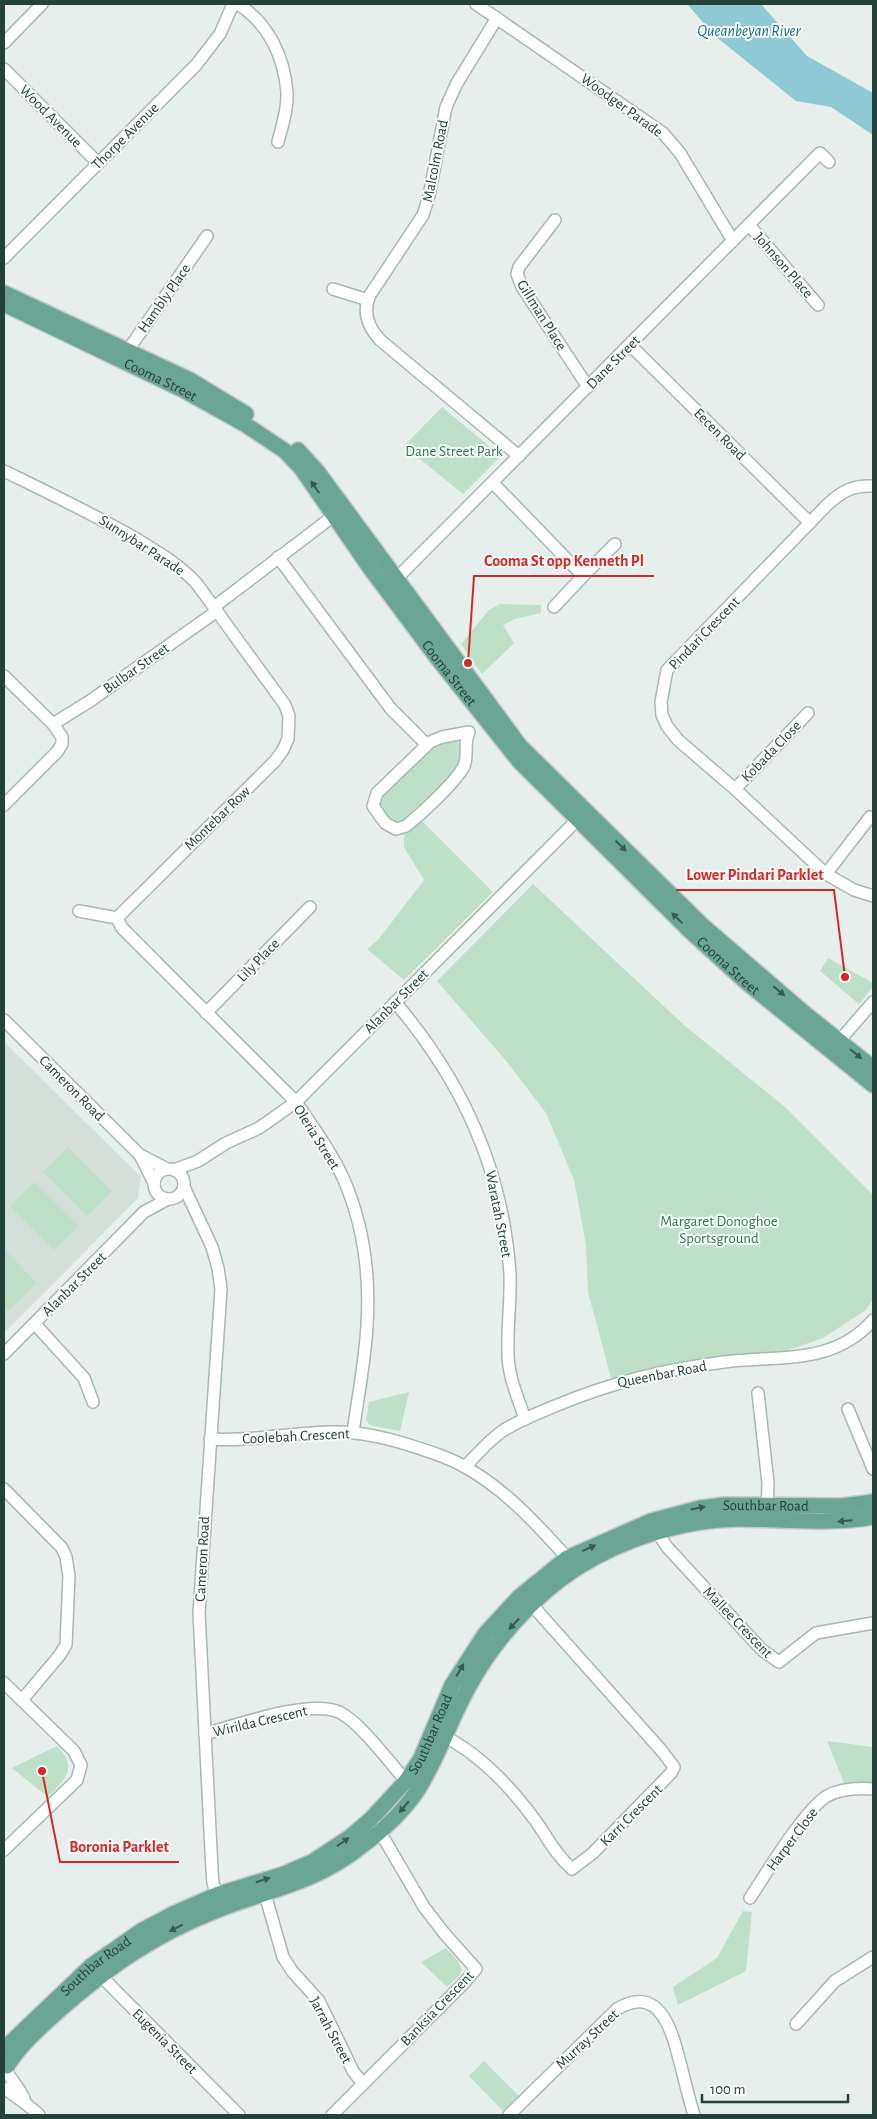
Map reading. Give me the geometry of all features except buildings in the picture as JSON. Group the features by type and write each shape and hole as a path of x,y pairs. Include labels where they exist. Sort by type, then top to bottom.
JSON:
{"main road":[{"name":"Cooma Street","path":"4,293 125,354"},
{"name":"Cooma Street","path":"4,304 190,380 286,441 308,459 370,568 418,632 490,716"},
{"name":"Cooma Street","path":"339,512 396,579 490,716 518,761 582,815 704,943 746,982 835,1045 873,1068"},
{"path":"352,539 372,561 396,579 394,588 396,595 418,632"},
{"name":"Cooma Street","path":"835,1045 873,1086"},
{"name":"Southbar Road","path":"4,2049 95,1971 182,1925 219,1902 312,1862 350,1837 371,1819 406,1781 421,1758 431,1730 455,1679 485,1634 519,1597 572,1563 614,1549 654,1527 700,1508 724,1505 768,1504 842,1506 873,1502"},
{"name":"Southbar Road","path":"654,1527 714,1521 837,1522 873,1517"},
{"name":"Southbar Road","path":"219,1902 266,1894 312,1878 338,1864 381,1831 417,1791 460,1702 488,1655 513,1624 572,1563"},
{"name":"Southbar Road","path":"5,2069 28,2039 95,1971"}],"street":[{"path":"4,43 42,4"},
{"name":"Thorpe Avenue","path":"4,258 209,50 220,34 233,4"},
{"path":"238,4 261,22 270,35 283,72 287,93 285,115 278,142"},
{"name":"Woodger Parade","path":"476,4 663,133 680,153 733,241"},
{"name":"Malcolm Road","path":"368,300 423,215 430,196 446,107 457,83 497,18"},
{"name":"Wood Avenue","path":"4,69 98,162"},
{"name":"Dane Street","path":"396,579 820,153 829,162"},
{"name":"Gillman Place","path":"555,220 519,267 517,277 588,387"},
{"name":"Johnson Place","path":"749,225 818,305"},
{"name":"Hambly Place","path":"125,354 207,236"},
{"path":"332,289 368,300 367,317 374,334 519,456"},
{"name":"Eecen Road","path":"630,344 810,524"},
{"name":"Sunnybar Parade","path":"4,471 100,518 186,572 216,609 285,704"},
{"path":"493,483 583,576"},
{"name":"Pindari Crescent","path":"873,486 858,485 838,495 667,670 661,702 662,715 667,726 678,740 735,789 826,874 854,890 873,896"},
{"name":"Bulbar Street","path":"53,724 90,701 216,609 278,557 339,512"},
{"path":"554,607 615,544"},
{"path":"278,557 391,709 427,745"},
{"path":"4,676 53,724 62,737 62,744 57,752 4,805"},
{"name":"Montebar Row","path":"117,918 275,761 283,750 289,734 289,716 285,704"},
{"name":"Kobada Close","path":"735,789 808,713"},
{"path":"469,732 466,742 465,764 459,773 406,826 398,829 392,828 385,823 376,813 373,805 374,798 427,745 442,737 469,732 490,716"},
{"name":"Alanbar Street","path":"171,1170 198,1161 226,1143 273,1120 296,1102 582,815"},
{"path":"826,874 870,816"},
{"name":"Lily Place","path":"206,1013 310,907"},
{"path":"79,910 117,918"},
{"name":"Oleria Street","path":"117,918 122,928 296,1102 316,1130 344,1180 361,1233 367,1266 367,1327 353,1432"},
{"name":"Waratah Street","path":"395,1002 419,1030 444,1067 484,1145 496,1185 506,1234 510,1275 508,1354 512,1386 525,1419"},
{"path":"835,1045 873,1002"},
{"name":"Cameron Road","path":"4,1020 140,1155 155,1185"},
{"name":"Cameron Road","path":"140,1155 171,1170"},
{"name":"Alanbar Street","path":"184,1184 198,1161"},
{"path":"170,1199 181,1193 184,1184 179,1173 171,1170 158,1174 155,1185 160,1195 196,1213"},
{"name":"Cameron Road","path":"184,1184 212,1246 221,1289 200,1613 212,1870 219,1902"},
{"name":"Alanbar Street","path":"144,1212 155,1185"},
{"name":"Alanbar Street","path":"4,1354 144,1212 170,1199"},
{"name":"Queenbar Road","path":"466,1467 480,1450 503,1431 525,1419 609,1385 655,1372 727,1362 783,1359 822,1352 845,1342 873,1320"},
{"path":"34,1324 84,1378 93,1402"},
{"path":"758,1393 768,1482 767,1520"},
{"path":"848,1409 873,1469"},
{"name":"Coolebah Crescent","path":"210,1439 231,1440 313,1432 353,1432 393,1440 435,1454 466,1467 505,1495 572,1563"},
{"path":"4,1489 62,1548 66,1557 69,1576 66,1645 22,1700"},
{"name":"Mallee Crescent","path":"654,1527 667,1547 762,1650 779,1662 816,1632 873,1623"},
{"name":"Karri Crescent","path":"431,1730 467,1749 498,1777 523,1805 556,1852 572,1869 593,1853 671,1773 674,1768 661,1750 532,1606"},
{"path":"4,1683 74,1751 81,1765 77,1780 4,1850"},
{"name":"Wirilda Crescent","path":"205,1734 297,1710 326,1708 340,1713 352,1722 406,1781"},
{"name":"Harper Close","path":"750,1898 812,1809 827,1796 842,1791 873,1789"},
{"name":"Banksia Crescent","path":"332,2115 469,1978 476,1968 444,1933 424,1907 381,1831 371,1819"},
{"name":"Jarrah Street","path":"266,1894 283,1957 292,1971 319,2001 353,2071 363,2084"},
{"path":"796,2024 835,1981 873,1958"},
{"name":"Eugenia Street","path":"95,1971 239,2115"},
{"name":"Murray Street","path":"510,2115 617,2009 626,2004 636,2003 646,2004 657,2009 669,2023 694,2115"},
{"path":"5,2069 23,2094 26,2102"},
{"path":"4,2088 18,2099 26,2102 39,2115"}],"shaded area":[{"path":"4,1042 141,1177 138,1198 4,1333"}],"green space":[{"name":"Dane Street Park","path":"442,407 501,456 463,494 404,446"},
{"path":"500,604 541,605 541,613 515,619 503,625 514,643 482,674 461,644 489,610"},
{"path":"449,741 459,742 461,752 453,773 445,783 410,817 397,821 386,817 380,806 384,793 426,752"},
{"path":"421,820 493,892 404,980 367,949 378,940 424,880 404,847 404,836"},
{"name":"Margaret Donoghoe Sportsground","path":"533,884 684,1025 785,1107 873,1195 873,1299 866,1310 823,1338 759,1360 687,1366 611,1378 588,1292 586,1245 574,1180 546,1113 507,1062 437,981"},
{"path":"828,958 873,983 873,987 859,1004 820,971"},
{"path":"68,1147 112,1191 87,1216 43,1172"},
{"path":"35,1182 79,1226 54,1250 10,1206"},
{"path":"4,1249 37,1283 8,1311 4,1306"},
{"path":"409,1392 400,1431 370,1425 366,1420 369,1402"},
{"path":"827,1741 873,1747 873,1783 845,1785"},
{"path":"57,1746 67,1761 67,1773 60,1785 48,1797 12,1768"},
{"path":"743,1911 752,1912 746,1971 678,2005 673,1987 717,1958"},
{"path":"446,1948 458,1961 462,1970 459,1976 447,1987 421,1962"},
{"path":"484,2061 519,2096 503,2111 469,2076"}],"water":[{"name":"Queanbeyan River","path":"687,4 761,4 807,56 873,93 873,135 831,107 796,101 715,36"}],"place":[{"name":"Cooma St opp Kenneth Pl","path":"468,663"},
{"name":"Lower Pindari Parklet","path":"845,977"},
{"name":"Boronia Parklet","path":"42,1771"}]}
